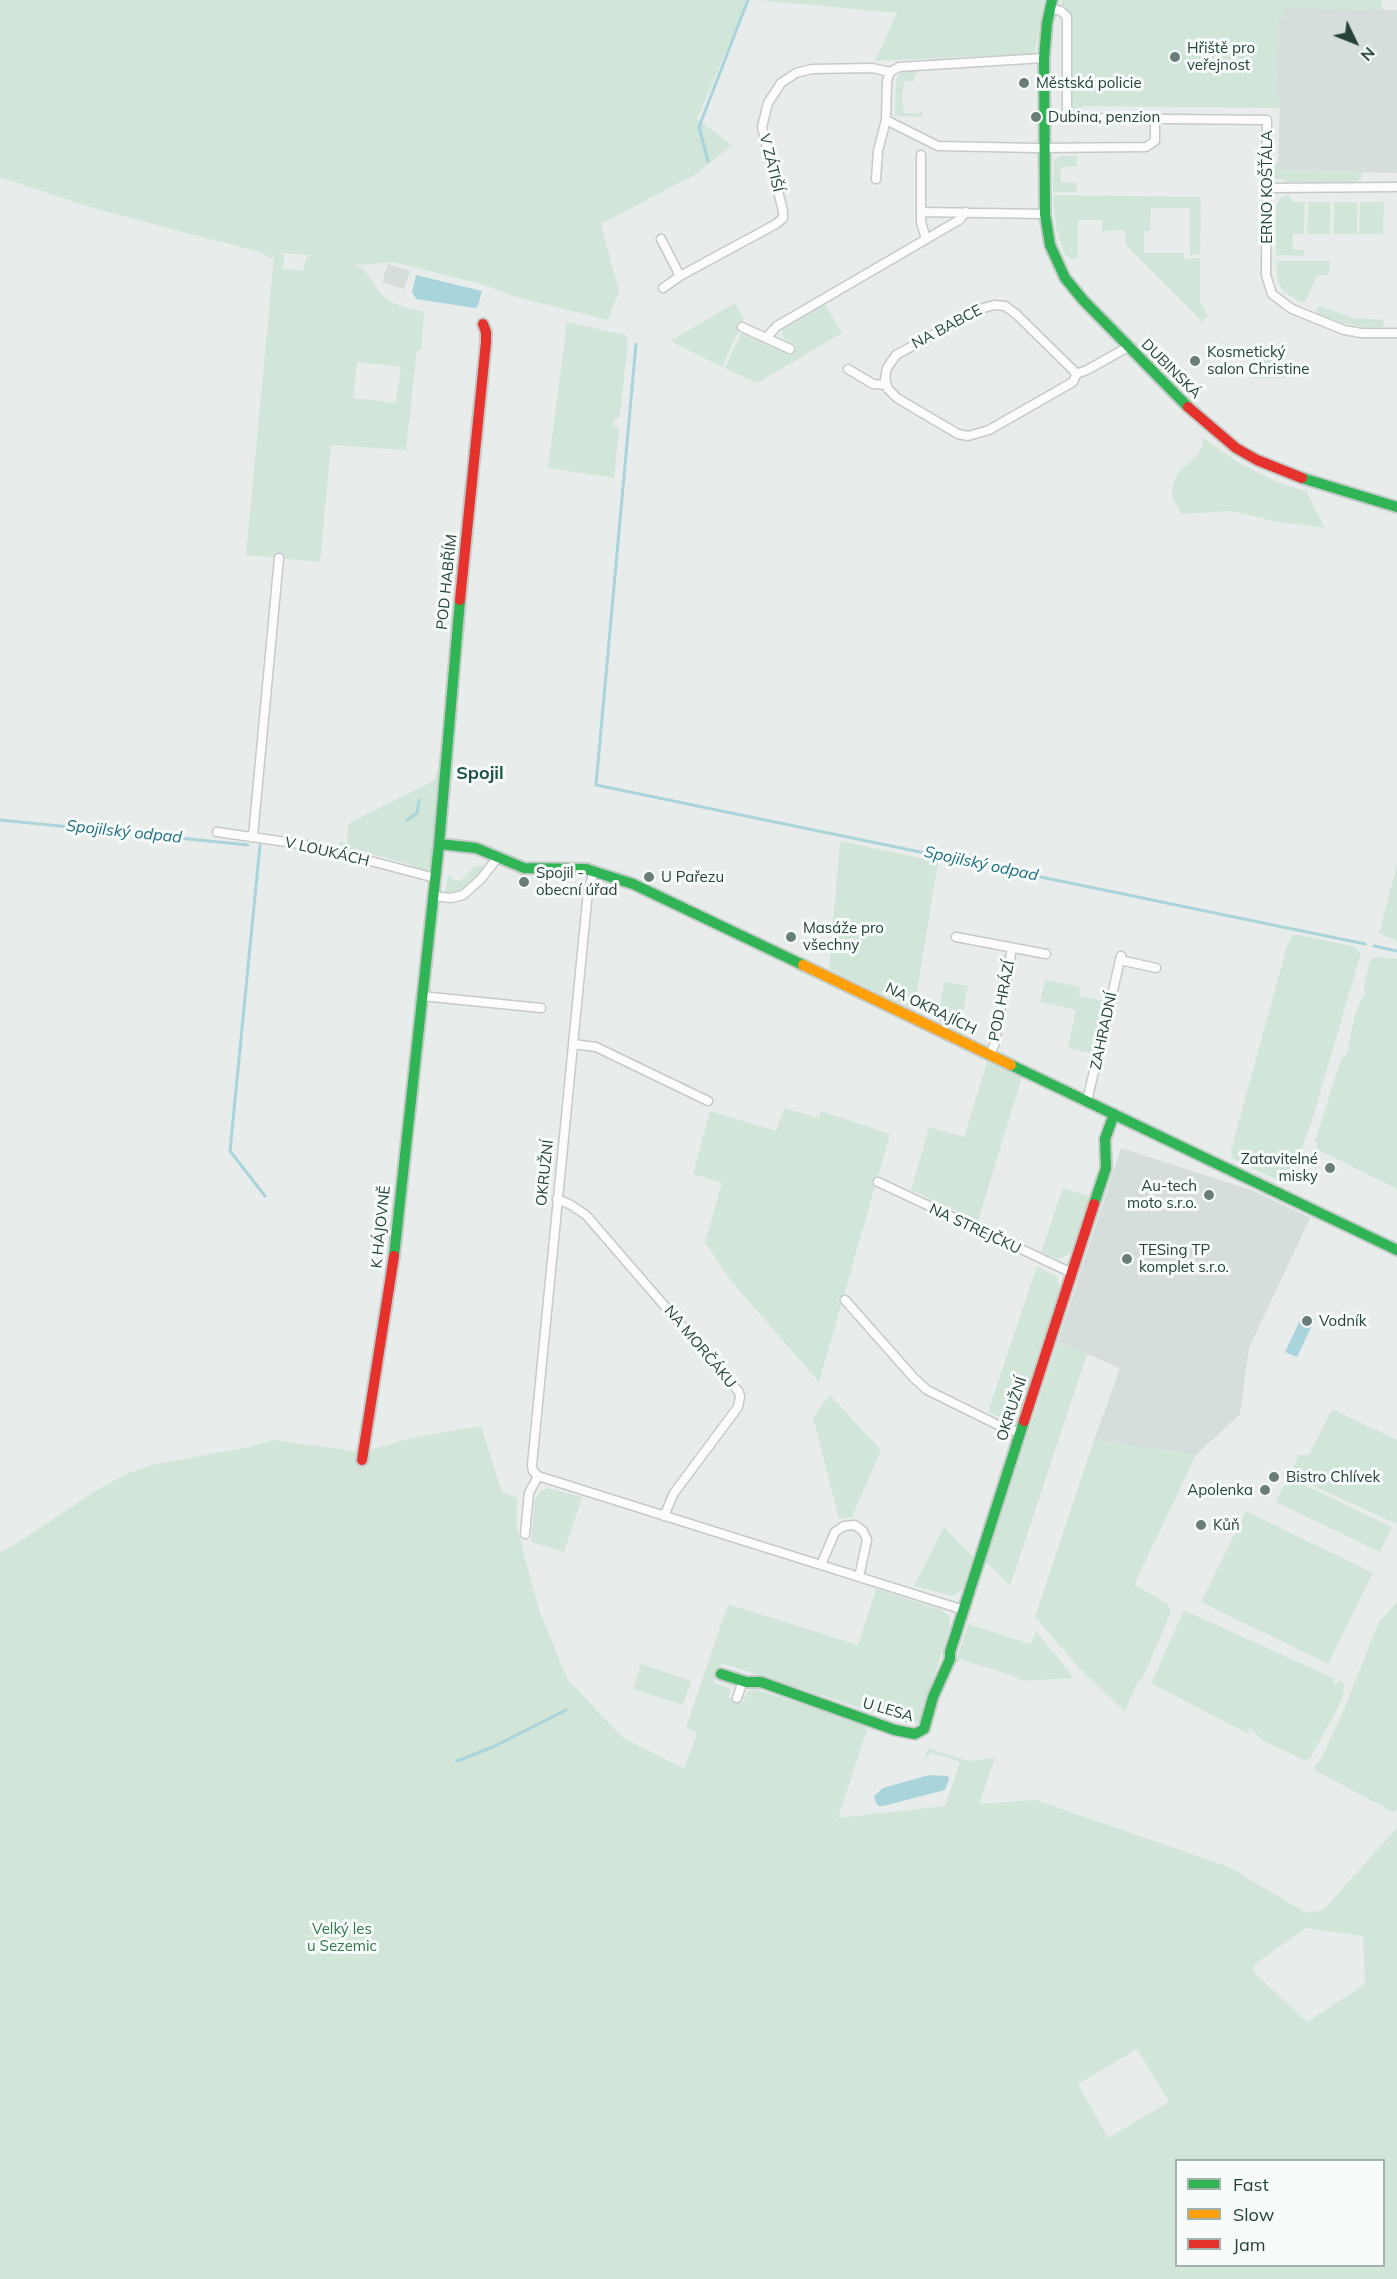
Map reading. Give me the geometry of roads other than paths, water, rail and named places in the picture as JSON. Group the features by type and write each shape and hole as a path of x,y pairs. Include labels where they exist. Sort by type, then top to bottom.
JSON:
{"street":[{"name":"DUBINSKÁ","path":"1051,4 1044,58 1045,214 1050,245 1065,278 1128,347 1203,422 1246,454 1295,476 1397,507"},
{"name":"ERNO KOŠŤÁLA","path":"1051,4 1068,17 1067,114 1070,118 1267,120 1266,275 1269,288 1276,298 1292,309 1344,330 1397,333"},
{"path":"876,179 878,151 886,120 887,81 890,72 898,67 1044,58"},
{"name":"V ZÁTIŠÍ","path":"663,288 680,276 776,225 783,218 762,127 768,103 781,84 796,74 812,69 872,68 890,72"},
{"path":"886,120 941,146 1044,147 1146,147 1155,141 1155,120"},
{"path":"921,155 922,229 926,239"},
{"path":"1266,188 1397,187"},
{"path":"921,212 1045,214"},
{"path":"766,338 777,326 962,218 966,213"},
{"path":"661,238 680,276"},
{"name":"NA BABCE","path":"886,385 889,363 896,355 980,309 994,305 1005,306 1016,314 1076,374"},
{"name":"POD HABŘÍM","path":"439,844 451,696 486,342 483,324"},
{"path":"742,327 790,350"},
{"path":"848,369 873,384 886,385 897,398 958,434 970,436 989,430 1068,384 1075,379 1076,374 1128,347"},
{"path":"253,836 279,558"},
{"name":"V LOUKÁCH","path":"217,832 314,846 435,878"},
{"name":"NA OKRAJÍCH","path":"439,844 476,848 517,866 532,869 576,868 594,871 644,888 1397,1250"},
{"name":"K HÁJOVNĚ","path":"363,1460 392,1272 439,844"},
{"path":"433,896 451,898 463,895 481,879 498,858"},
{"name":"OKRUŽNÍ","path":"525,1534 529,1494 538,1476 533,1471 532,1465 588,891 594,871"},
{"name":"POD HRÁZÍ","path":"956,937 1046,954"},
{"name":"POD HRÁZÍ","path":"990,1054 1012,948"},
{"name":"ZAHRADNÍ","path":"1088,1101 1120,958 1156,968"},
{"path":"422,996 541,1008"},
{"path":"573,1044 596,1047 708,1101"},
{"name":"OKRUŽNÍ","path":"964,1610 1106,1168 1105,1139 1114,1114"},
{"name":"NA STREJČKU","path":"878,1182 1072,1273"},
{"name":"NA MORČÁKU","path":"557,1199 571,1204 586,1215 739,1392 738,1407 674,1493 664,1516"},
{"path":"845,1300 927,1390 1000,1426 1021,1433"},
{"path":"538,1476 964,1610"},
{"path":"821,1565 837,1529 855,1525 865,1533 867,1543 859,1577"},
{"name":"U LESA","path":"721,1674 743,1681 761,1682 895,1730 919,1733 926,1727 933,1697 950,1659 950,1652 964,1610"},
{"path":"737,1698 743,1681"}],"water":[{"path":"416,275 482,291 478,306 475,308 416,299 412,292"},
{"path":"1303,1314 1315,1319 1297,1357 1285,1352"},
{"path":"929,1775 948,1776 945,1790 883,1806 876,1803 874,1796 883,1788"}],"waterway":[{"path":"708,161 699,127 748,0"},
{"name":"Spojilský odpad","path":"636,344 596,785 1365,944"},
{"path":"407,820 417,813 419,800"},
{"name":"Spojilský odpad","path":"0,820 248,845"},
{"path":"260,845 230,1151 265,1196"},
{"name":"Spojilský odpad","path":"1374,946 1397,951"},
{"path":"457,1761 493,1747 566,1710"}],"place":[{"name":"Hřiště pro veřejnost","path":"1175,57"},
{"name":"Městská policie","path":"1024,83"},
{"name":"Dubina, penzion","path":"1036,117"},
{"name":"Kosmetický salon Christine","path":"1195,361"},
{"name":"U Pařezu","path":"649,877"},
{"name":"Spojil - obecní úřad","path":"524,882"},
{"name":"Masáže pro všechny","path":"791,937"},
{"name":"Zatavitelné misky","path":"1330,1168"},
{"name":"Au-tech moto s.r.o.","path":"1209,1195"},
{"name":"TESing TP komplet s.r.o.","path":"1127,1259"},
{"name":"Vodník","path":"1307,1321"},
{"name":"Bistro Chlívek","path":"1274,1477"},
{"name":"Apolenka","path":"1265,1490"},
{"name":"Kůň","path":"1201,1525"}],"district":[{"name":"Spojil","path":"480,774"}],"park label":[{"name":"Velký les u Sezemic","path":"342,1938"}]}
